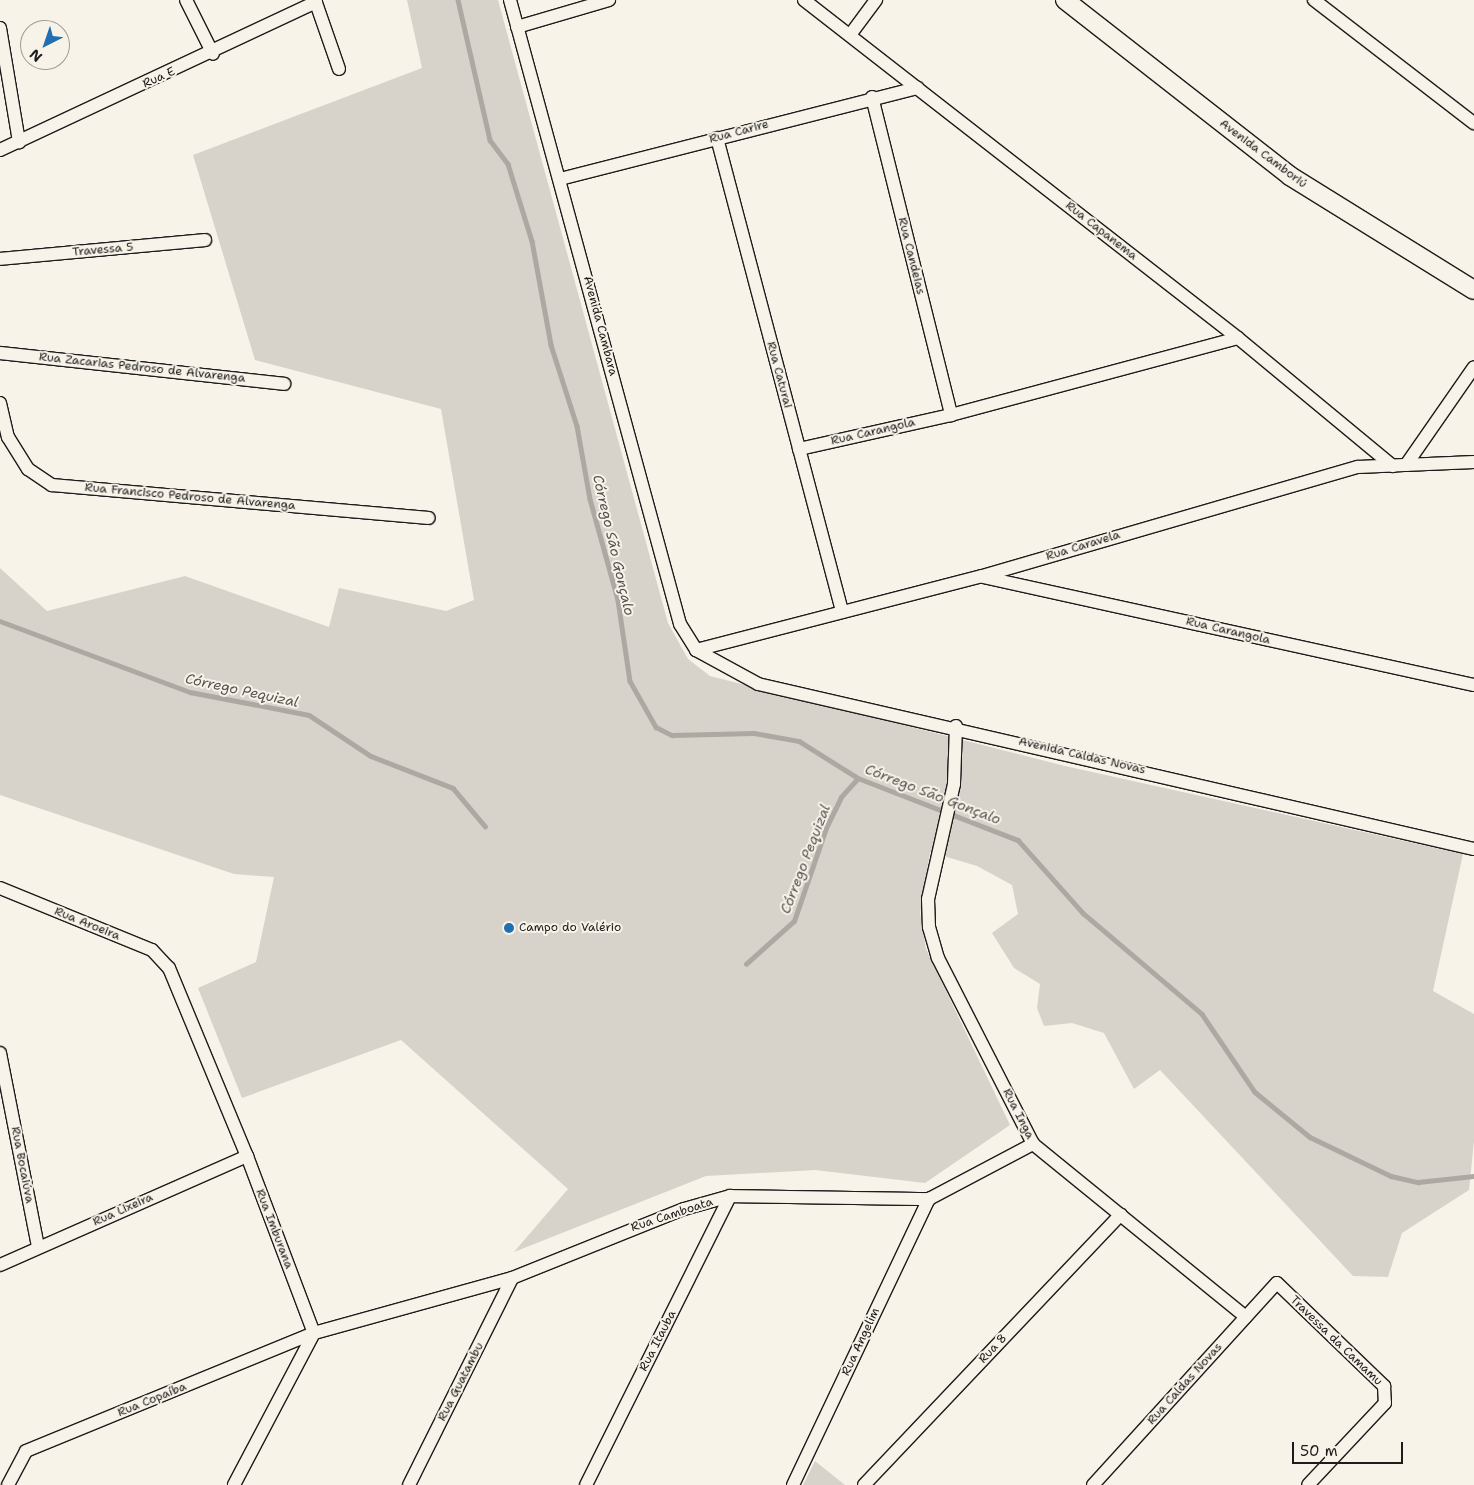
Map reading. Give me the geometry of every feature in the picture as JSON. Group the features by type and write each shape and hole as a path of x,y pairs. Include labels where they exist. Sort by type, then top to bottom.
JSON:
{"street":[{"path":"186,0 213,54"},
{"name":"Avenida Cambara","path":"510,0 680,624 696,650"},
{"path":"517,27 609,0"},
{"name":"Rua Capanema","path":"804,0 1400,465"},
{"path":"850,35 876,0"},
{"name":"Avenida Camboriú","path":"1065,0 1290,176 1474,290"},
{"path":"1314,0 1474,123"},
{"path":"315,1 339,69"},
{"name":"Rua E","path":"0,150 213,54 315,1"},
{"path":"0,28 19,142"},
{"name":"Rua Carire","path":"560,178 872,97 918,88"},
{"name":"Rua Candeias","path":"872,97 950,415"},
{"name":"Rua Caturai","path":"717,138 842,612"},
{"name":"Travessa 5","path":"0,259 205,240"},
{"name":"Rua Carangola","path":"798,449 950,415 1238,338"},
{"name":"Rua Zacarias Pedroso de Alvarenga","path":"0,353 284,384"},
{"path":"1400,465 1472,374"},
{"name":"Rua Francisco Pedroso de Alvarenga","path":"0,403 8,437 28,470 52,485 429,518"},
{"name":"Rua Caravela","path":"696,650 982,576 1358,467 1474,462"},
{"name":"Rua Carangola","path":"982,576 1474,685"},
{"name":"Avenida Caldas Novas","path":"696,650 758,684 956,726 1474,849"},
{"name":"Rua Inga","path":"956,726 954,784 940,858 928,898 929,927 938,958 1034,1144 1246,1317"},
{"name":"Rua Aroeira","path":"0,888 152,950 169,968"},
{"name":"Rua Imburana","path":"169,968 247,1156 314,1334"},
{"name":"Rua Bocaiúva","path":"0,1053 38,1247"},
{"name":"Rua Camboata","path":"314,1334 512,1278 634,1226 730,1196 929,1199 1034,1144"},
{"name":"Rua Lixeira","path":"0,1265 247,1156"},
{"name":"Rua Itauba","path":"586,1485 730,1196"},
{"name":"Rua Angelim","path":"793,1485 929,1199"},
{"name":"Rua 8","path":"864,1485 1121,1214"},
{"name":"Rua Guatambu","path":"409,1485 512,1278"},
{"name":"Rua Caldas Novas","path":"1093,1485 1278,1284"},
{"name":"Travessa da Camamu","path":"1278,1284 1384,1386 1385,1403 1308,1485"},
{"path":"234,1485 314,1334"},
{"name":"Rua Copaíba","path":"8,1485 26,1451 314,1334"}],"shaded area":[{"path":"407,0 498,0 668,623 688,659 710,676 1065,766 1463,854 1433,991 1474,1014 1474,1141 1469,1190 1402,1233 1388,1277 1353,1276 1160,1070 1134,1089 1104,1033 1072,1023 1044,1026 1037,1008 1040,984 1014,968 992,933 1018,914 1012,885 977,866 930,852 920,913 926,949 1010,1125 925,1183 815,1170 706,1176 514,1252 568,1189 401,1040 242,1098 198,988 256,962 274,877 234,874 0,795 0,568 47,611 185,576 329,627 339,588 446,611 474,600 441,409 255,360 193,155 422,68"},
{"path":"815,1461 845,1485 803,1485"}],"waterway":[{"name":"Córrego São Gonçalo","path":"458,0 490,140 508,164 532,241 551,345 577,426 590,499 618,600 630,681 656,727 672,735 754,733 799,741 858,778 1018,840 1083,913 1202,1014 1255,1092 1310,1137 1391,1176 1418,1182 1474,1176"},
{"name":"Córrego Pequizal","path":"0,621 190,692 309,715 371,756 453,788 485,826"},
{"name":"Córrego Pequizal","path":"746,964 794,921 826,828 841,797 858,778"}],"place":[{"name":"Campo do Valério","path":"509,928"}]}
